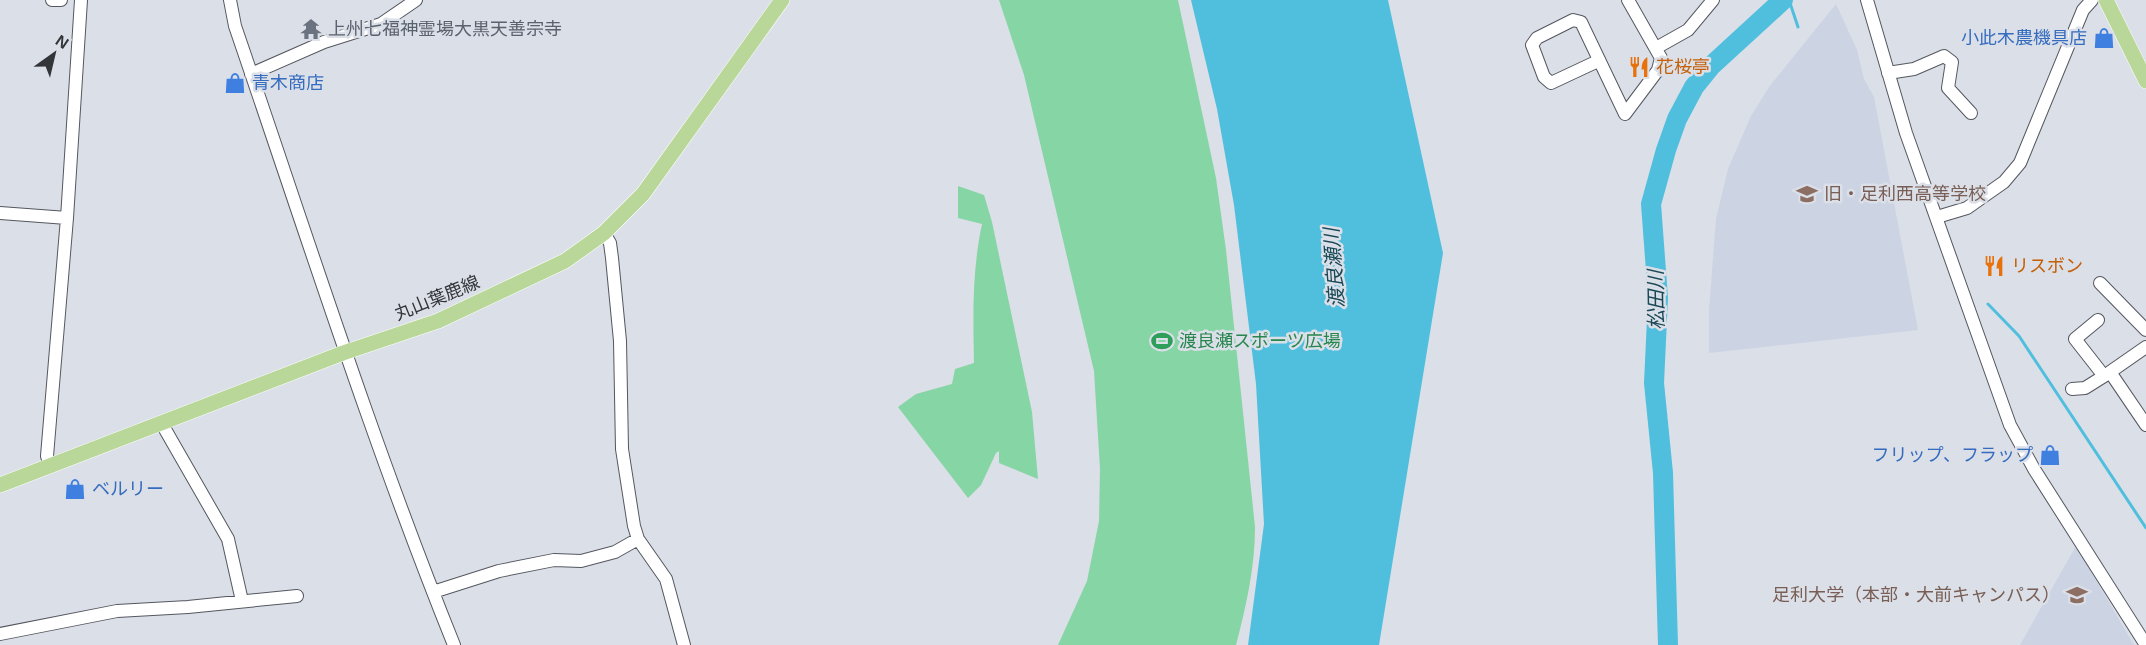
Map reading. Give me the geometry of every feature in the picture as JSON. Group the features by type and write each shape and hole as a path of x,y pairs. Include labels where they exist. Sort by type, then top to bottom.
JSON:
{"main road":[{"name":"丸山葉鹿線","path":"0,485 344,353 438,321 565,261 604,233 628,212 660,173 782,0"},
{"path":"2106,0 2146,81"}],"street":[{"path":"52,0 62,0"},
{"path":"50,466 47,456 67,218 81,0"},
{"path":"230,0 233,19 344,353 454,645"},
{"path":"251,74 324,42 381,24 416,0"},
{"path":"1598,60 1551,83 1544,77 1532,45 1538,38 1573,20 1581,22 1625,114 1658,70 1661,58 1628,0"},
{"path":"1656,48 1688,30 1713,0"},
{"path":"1867,0 1906,133 2010,426 2034,469 2146,645"},
{"path":"1937,217 1967,208 2004,182 2020,163 2083,10 2092,0"},
{"path":"1888,73 1914,69 1944,56 1952,62 1948,88 1971,113"},
{"path":"0,213 67,218"},
{"path":"604,233 610,243 620,341 622,449 638,539 666,579 684,645"},
{"path":"2100,284 2146,330"},
{"path":"2098,320 2075,339 2107,374 2146,425"},
{"path":"2072,389 2085,388 2146,347"},
{"path":"162,424 228,539 242,602"},
{"path":"433,592 554,560 581,561 615,552 638,539"},
{"path":"0,634 117,611 297,596"}],"shaded area":[{"name":"旧・足利西高等学校","path":"1836,4 1857,50 1864,79 1874,97 1918,330 1709,353 1709,311 1716,219 1728,169 1751,116 1769,87"},
{"name":"足利大学（本部・大前キャンパス）","path":"2076,546 2134,645 2020,645"}],"green space":[{"name":"渡良瀬スポーツ広場","path":"999,0 1178,0 1216,178 1226,250 1255,527 1252,572 1236,645 1058,645 1087,581 1099,521 1100,469 1094,371 1024,75"},
{"path":"958,186 984,195 992,222 1032,412 1038,479 999,463 999,451 981,485 968,498 898,407 916,394 952,384 955,369 974,363 973,310 982,224 958,218"}],"water":[{"name":"渡良瀬川","path":"1191,0 1388,0 1443,253 1379,645 1248,645 1264,524 1256,384 1234,205 1217,109"}],"waterway":[{"name":"松田川","path":"1668,645 1663,473 1654,383 1658,298 1651,204 1677,119 1694,87 1711,66 1783,0"},
{"path":"1789,0 1798,27"},
{"path":"1988,304 2019,336 2146,528"}],"place":[{"name":"上州七福神霊場大黒天善宗寺","path":"311,29"},
{"name":"小此木農機具店","path":"2104,38"},
{"name":"花桜亭","path":"1639,67"},
{"name":"青木商店","path":"235,83"},
{"name":"旧・足利西高等学校","path":"1807,194"},
{"name":"リスボン","path":"1994,266"},
{"name":"渡良瀬スポーツ広場","path":"1162,341"},
{"name":"フリップ、フラップ","path":"2050,455"},
{"name":"ベルリー","path":"75,489"},
{"name":"足利大学（本部・大前キャンパス）","path":"2077,595"}]}
